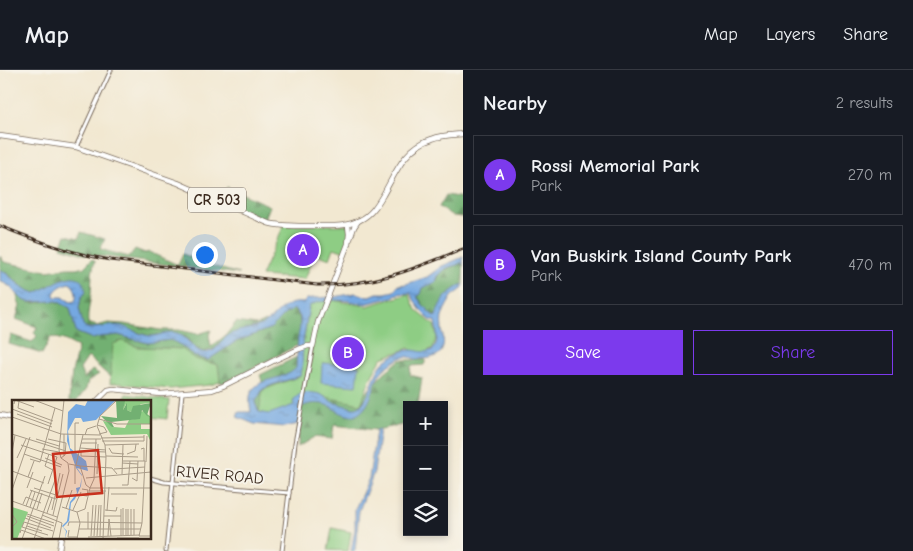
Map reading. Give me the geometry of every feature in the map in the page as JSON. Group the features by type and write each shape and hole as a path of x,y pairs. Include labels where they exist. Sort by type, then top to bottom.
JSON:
{"main road":[{"name":"CR 503","path":"0,136 76,147 178,183 272,224 341,226 358,221 374,209 403,159 416,147 433,138 463,134"},
{"path":"98,400 108,390 112,389 161,394 206,391 217,388 303,347 313,346 318,322 331,285 358,221"},
{"path":"347,247 348,225"},
{"path":"59,551 61,538"}],"street":[{"path":"76,147 111,70"},
{"path":"282,551 295,443 313,346"},
{"path":"166,551 182,393"},
{"name":"RIVER ROAD","path":"151,478 164,482 289,493"}],"green space":[{"path":"227,187 270,206 264,221 221,202"},
{"path":"446,195 463,198 463,217 453,216 439,207"},
{"path":"284,225 348,225 349,234 345,252 334,248 330,259 315,254 305,279 261,276"},
{"path":"81,232 105,239 100,249 129,257 135,249 145,253 149,252 178,265 183,254 209,265 239,274 84,254 61,247 66,235 79,238"},
{"path":"0,256 4,262 47,271 83,268 92,259 95,261 92,273 88,323 97,326 108,323 124,324 198,334 211,330 209,335 211,347 226,335 236,322 257,325 266,321 267,323 228,336 214,349 204,352 199,351 178,333 149,336 118,326 87,328 83,326 79,308 81,298 86,292 63,279 36,293 29,291 0,269"},
{"path":"461,262 463,265 463,284 446,297 436,316 434,316 427,311 417,297 421,294 423,288 437,280 444,270"},
{"path":"409,294 416,310 434,325 437,337 433,348 421,355 409,348 382,358 370,379 361,404 310,394 294,405 269,415 259,412 263,390 300,376 309,306 314,302 332,300 367,306"},
{"path":"18,295 31,302 54,301 64,304 70,308 76,332 93,339 118,335 148,343 170,340 178,343 194,356 208,360 235,342 271,328 293,309 300,321 298,345 224,383 220,382 218,365 195,359 182,349 138,347 122,341 114,344 110,377 88,357 80,369 84,379 92,370 99,374 88,381 86,389 78,400 69,400 72,372 78,347 64,340 51,337 42,354 9,344 11,335 32,342 37,336 34,333 37,327 16,319 20,306"},
{"path":"122,341 138,347 182,349 195,359 218,365 220,382 210,385 170,389 110,384 113,344"},
{"path":"311,350 365,394 384,373 400,360 426,360 424,365 411,366 410,375 422,378 419,401 403,401 403,425 376,430 334,425 332,439 314,437 298,447 299,424 259,412 255,403 262,389 260,375"},
{"path":"126,394 169,400 167,419 151,417 151,400 125,400"},
{"path":"332,528 351,532 348,551 328,550"}],"water":[{"path":"463,257 463,265 461,262 447,268 438,276 436,282 423,288 421,294 417,297 435,317 446,297 463,284 461,290 452,297 443,314 444,343 441,352 426,359 402,357 385,368 378,377 367,405 355,416 344,414 326,405 311,404 301,407 299,424 284,427 254,424 237,417 239,412 251,412 250,396 253,389 296,368 300,317 294,309 285,314 271,328 235,342 208,360 194,356 178,343 170,340 148,343 118,335 93,339 76,332 70,308 57,301 29,302 23,300 9,286 0,281 0,269 21,286 36,293 65,278 78,278 83,283 86,292 81,298 79,308 83,325 87,328 122,326 151,336 174,332 182,335 197,350 206,352 214,350 233,333 257,327 267,322 290,304 303,303 307,299 313,298 355,293 370,296 377,293 394,291 398,285 427,277 442,266","holes":["69,283 75,290 75,301 71,302 63,297 55,297 56,290","410,293 429,319 435,322 437,340 433,350 423,352 407,350 387,360 382,364 366,398 358,408 332,402 322,395 309,393 301,394 295,398 294,405 269,414 259,412 255,403 263,389 300,376 309,306 318,302 335,300 365,304 393,297 397,294"]},
{"path":"324,363 359,366 357,386 321,383 322,365"},
{"path":"380,429 374,472 359,511 355,551 351,551 355,529 355,509 369,478 376,430"}],"railway":[{"path":"0,226 54,246 110,260 317,285 337,285 374,280 427,264 463,249"}],"place":[{"name":"Rossi Memorial Park","path":"303,250"},
{"name":"Van Buskirk Island County Park","path":"348,353"}]}
